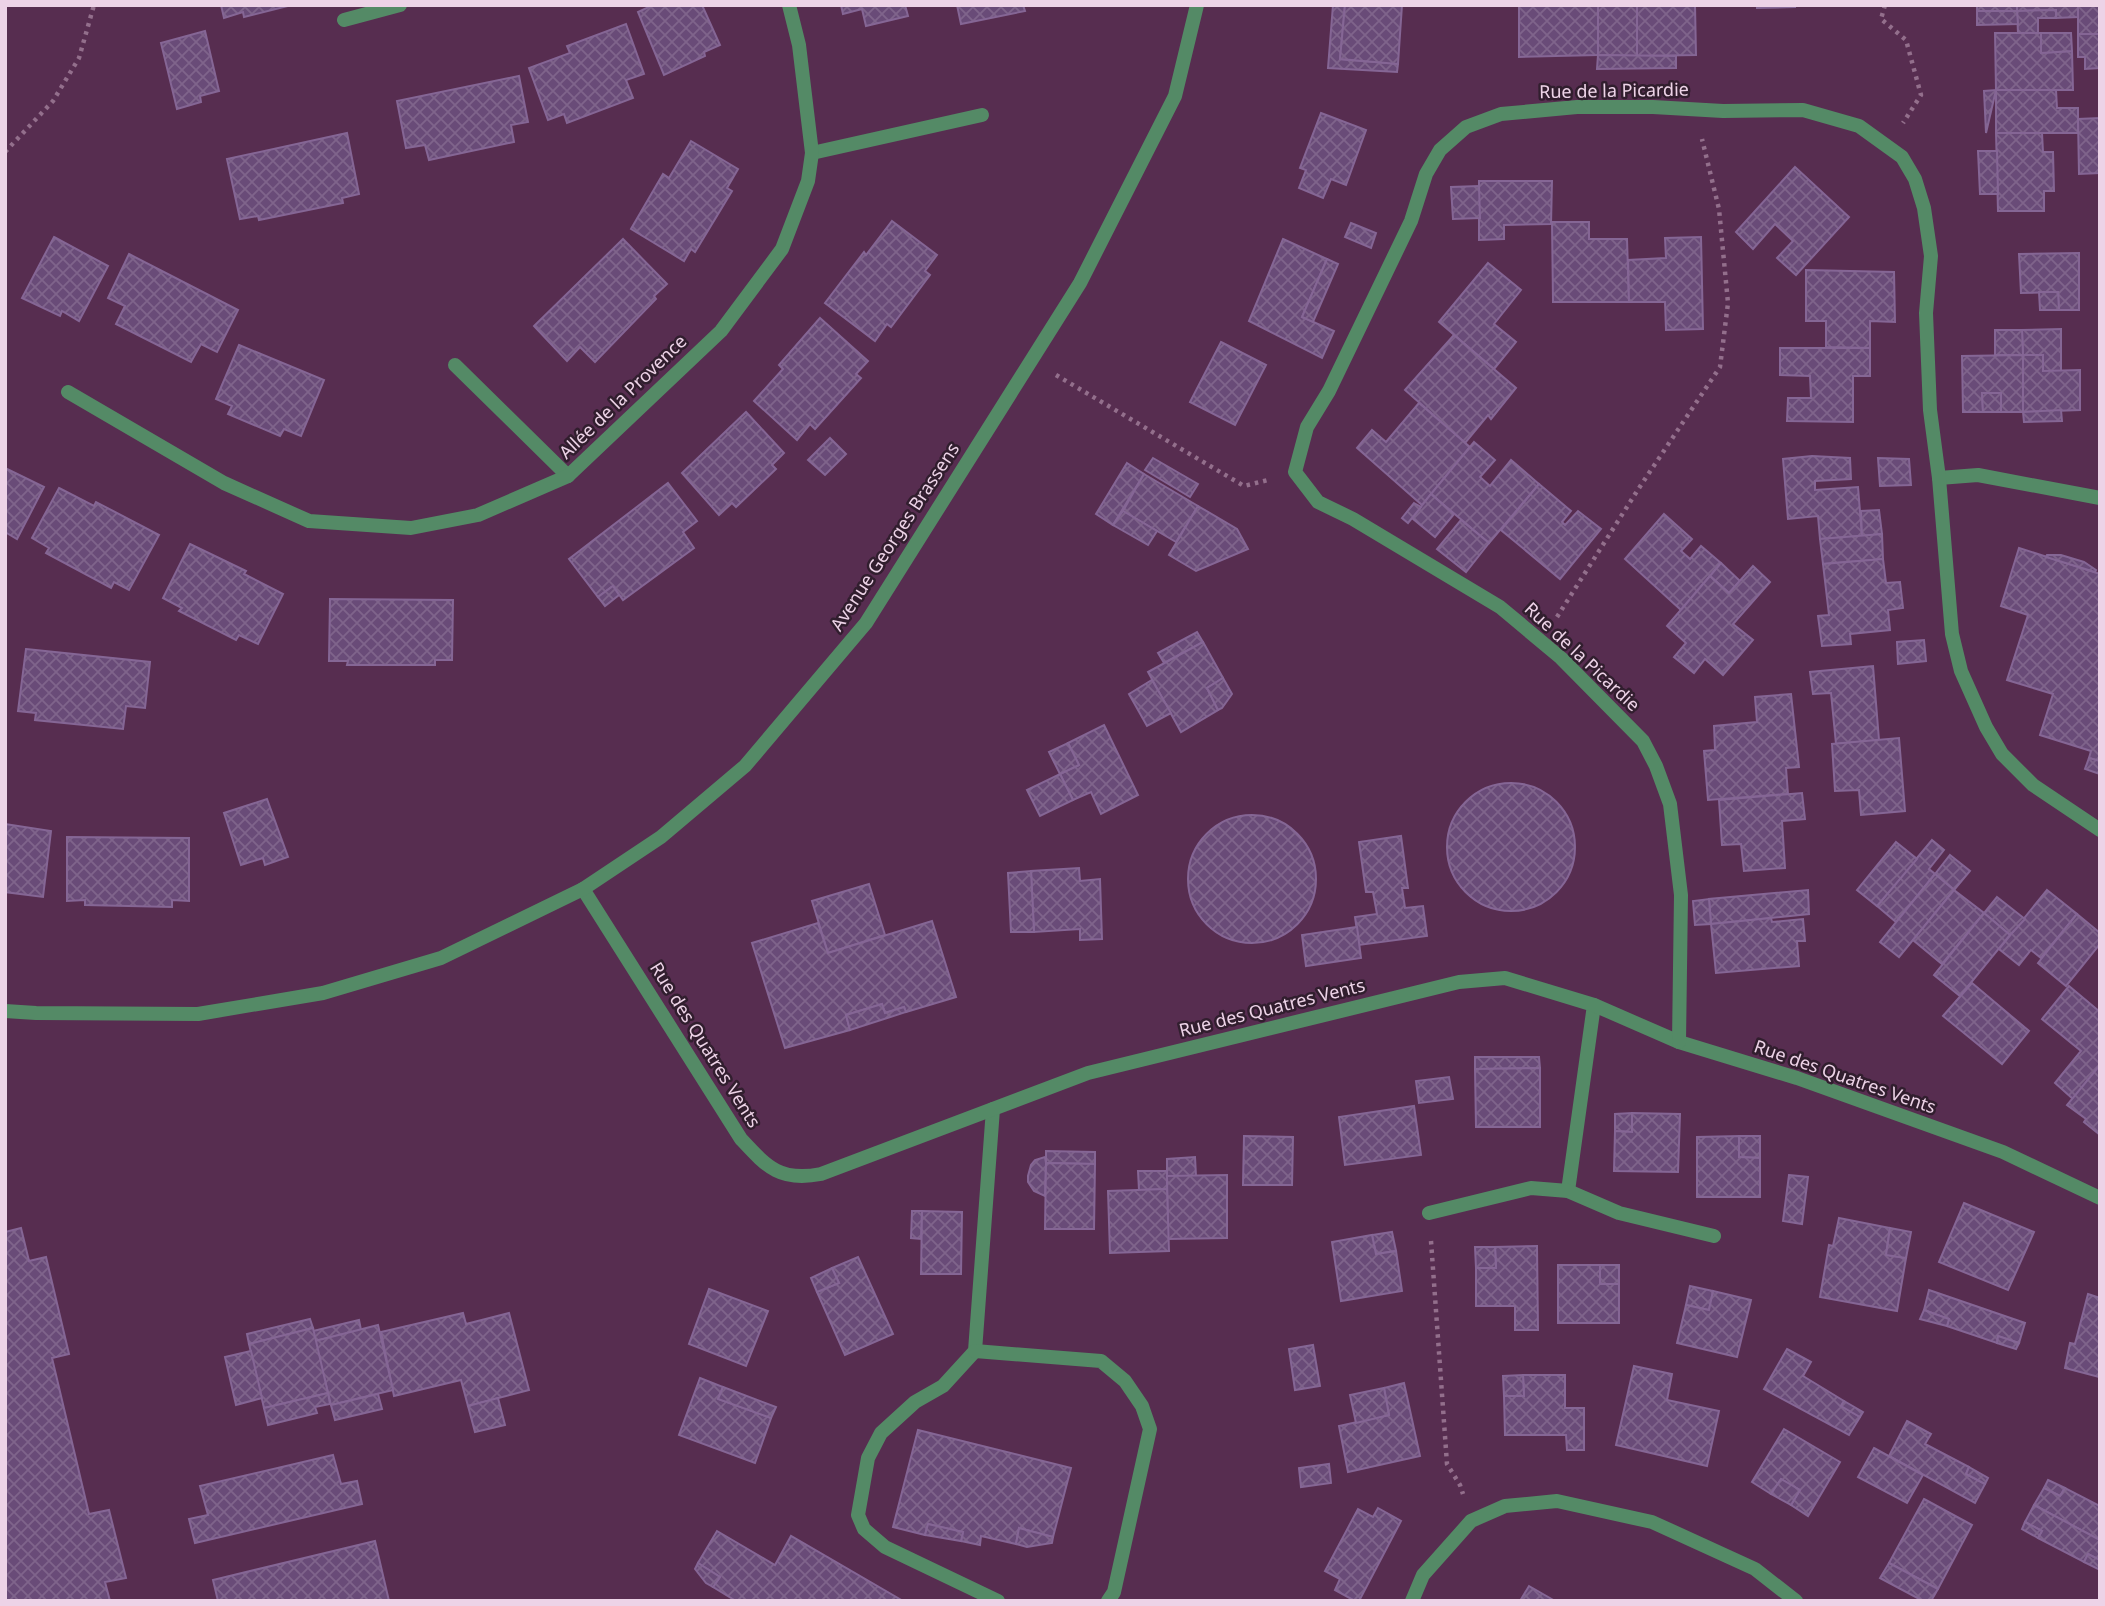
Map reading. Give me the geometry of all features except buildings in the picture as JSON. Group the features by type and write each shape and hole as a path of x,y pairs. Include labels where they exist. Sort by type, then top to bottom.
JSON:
{"street":[{"path":"344,20 400,5"},
{"name":"Allée de la Provence","path":"68,392 224,483 309,521 411,528 478,515 568,476 720,331 782,249 808,181 812,153 799,45 789,5"},
{"name":"Avenue Georges Brassens","path":"5,1011 198,1014 323,993 441,958 583,889 661,837 745,766 866,623 1080,283 1175,96 1196,5"},
{"name":"Rue de la Picardie","path":"1679,1042 1681,895 1670,804 1656,766 1643,741 1561,658 1500,607 1353,519 1318,502 1295,472 1307,428 1329,391 1405,233 1426,174 1440,150 1466,127 1501,114 1577,107 1803,110 1859,126 1902,157 1916,179 1924,208 1931,256 1926,313 1930,410 1939,478 1952,634 1961,671 1972,699 2002,754 2033,785 2100,830"},
{"path":"812,153 982,115"},
{"path":"455,365 568,476"},
{"path":"1939,478 1978,475 2100,498"},
{"name":"Rue des Quatres Vents","path":"583,889 741,1139 758,1157 783,1174 800,1178 821,1174 1088,1073 1459,982 1505,978 1594,1005 1679,1042 1797,1078 2003,1152 2100,1198"},
{"path":"1569,1191 1594,1005"},
{"path":"993,1109 975,1351 943,1386 915,1402 881,1433 868,1458 858,1516 864,1529 885,1547 998,1601"},
{"path":"1429,1213 1531,1188 1569,1191 1619,1213 1714,1237"},
{"path":"975,1351 1101,1362 1125,1381 1142,1406 1150,1429 1114,1592 1108,1601"},
{"path":"1412,1601 1423,1575 1471,1521 1505,1506 1557,1501 1652,1522 1755,1569 1796,1601"}],"path":[{"path":"5,152 53,101 79,58 94,5"},
{"path":"1885,5 1881,19 1906,40 1921,95 1888,147"},
{"path":"1542,642 1639,488 1720,367 1728,303 1719,209 1695,109"},
{"path":"1031,361 1244,486 1295,472"},
{"path":"1429,1213 1447,1464 1460,1485 1471,1521"}]}
